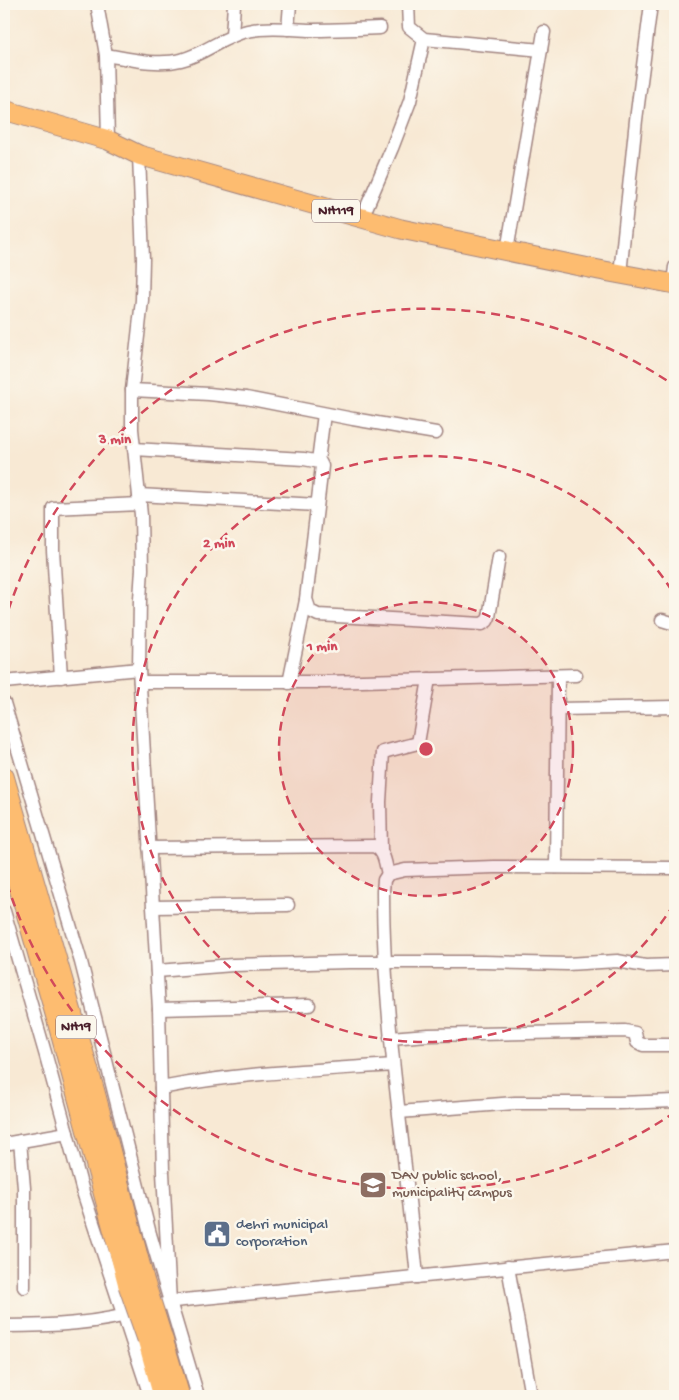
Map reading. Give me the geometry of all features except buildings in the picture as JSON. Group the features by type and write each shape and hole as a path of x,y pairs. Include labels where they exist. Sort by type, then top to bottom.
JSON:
{"highway":[{"name":"NH119","path":"4,110 108,140 139,155 401,229 620,274 674,278"},
{"name":"NH19","path":"4,776 92,1082 136,1282"},
{"name":"NH19","path":"4,836 57,1021 136,1282 155,1339 180,1396"},
{"name":"NH19","path":"155,1339 163,1396"}],"street":[{"path":"97,4 106,55 108,140"},
{"path":"232,36 234,4"},
{"path":"288,29 290,4"},
{"path":"408,4 409,27 424,39 541,50"},
{"path":"620,274 636,120 651,4"},
{"path":"106,55 144,61 169,62 182,60 246,31 260,29 340,30 380,28"},
{"path":"507,251 544,32"},
{"path":"362,218 410,101 424,39"},
{"path":"139,155 144,259 142,300 132,390 142,569 139,676 159,1009 163,1172 170,1302"},
{"path":"132,390 246,398 324,414 436,433"},
{"path":"318,461 324,414"},
{"path":"134,449 318,461 321,463 318,505 306,599 289,683"},
{"path":"61,677 53,550 54,508 139,499 318,505"},
{"path":"306,599 310,611 314,614 325,616 482,624 488,621 490,617 499,557"},
{"path":"662,620 675,624"},
{"path":"4,682 61,677 139,676 206,681 289,683 576,675"},
{"path":"556,868 558,676"},
{"path":"388,874 381,850 380,802 383,752 418,743 429,679"},
{"path":"4,703 81,962 150,1234 198,1396"},
{"path":"558,709 675,707"},
{"path":"149,848 374,846 381,850"},
{"path":"417,1277 390,1038 384,963 384,880 388,874 404,870 675,868"},
{"path":"152,907 288,905"},
{"path":"4,911 83,1192 150,1396"},
{"path":"157,971 271,964 484,962 567,964 617,961 645,966 675,965"},
{"path":"159,1009 309,1005"},
{"path":"390,1038 428,1035 625,1031 635,1033 637,1042 643,1045 675,1045"},
{"path":"161,1088 264,1074 393,1065"},
{"path":"399,1112 454,1106 515,1103 675,1101"},
{"path":"4,1144 67,1133"},
{"path":"20,1141 24,1188 24,1287"},
{"path":"4,1326 90,1322 123,1317 170,1302 675,1251"},
{"path":"508,1267 531,1396"}],"place":[{"name":"DAV public school, municipality campus","path":"373,1185"},
{"name":"dehri municipal corporation","path":"217,1234"}]}
